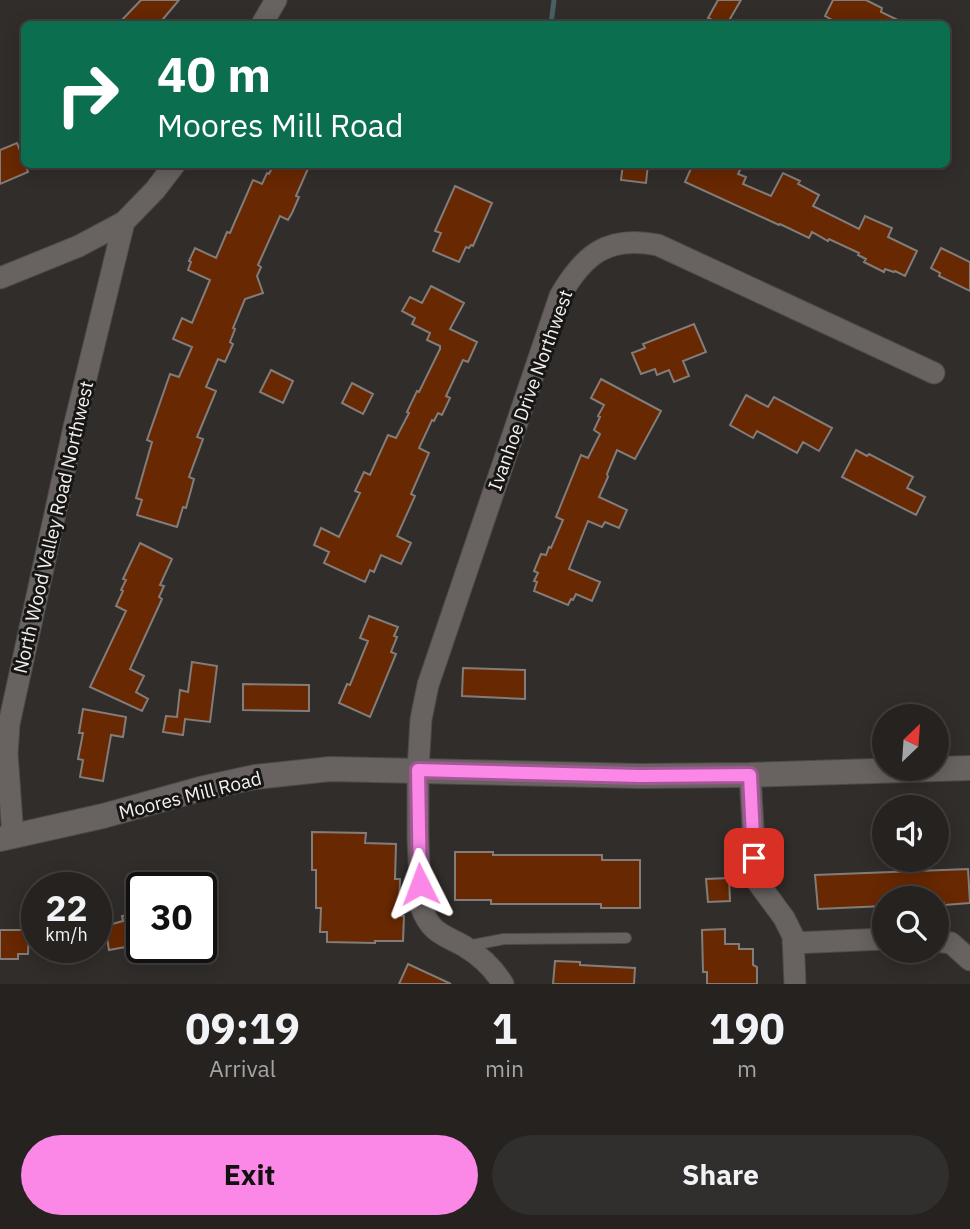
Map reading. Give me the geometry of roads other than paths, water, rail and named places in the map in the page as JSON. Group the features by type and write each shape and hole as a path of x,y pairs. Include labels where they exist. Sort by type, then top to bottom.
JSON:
{"street":[{"path":"264,21 276,0"},
{"path":"0,278 79,246 124,222 155,191 172,168"},
{"name":"North Wood Valley Road Northwest","path":"7,837 9,724 74,427 124,222"},
{"name":"Ivanhoe Drive Northwest","path":"503,984 499,976 481,958 435,931 426,921 421,907 418,770 421,719 428,685 560,296 573,274 589,258 621,242 640,241 659,245 934,373"},
{"name":"Moores Mill Road","path":"7,837 103,816 255,777 330,769 639,776 970,768"},
{"path":"750,775 755,880 784,918 793,936 795,984"},
{"path":"793,943 872,940"},
{"path":"949,943 970,960"}],"lane":[{"path":"464,946 504,939 625,938"}],"waterway":[{"path":"551,21 554,0"}]}
